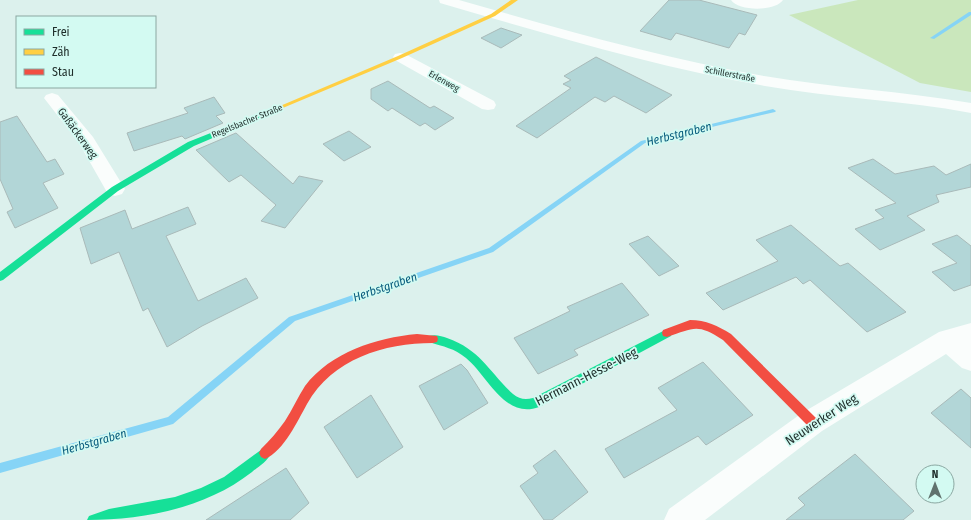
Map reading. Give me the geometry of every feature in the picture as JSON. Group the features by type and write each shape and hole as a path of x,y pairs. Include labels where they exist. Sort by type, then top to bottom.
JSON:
{"street":[{"name":"Schillerstraße","path":"445,0 493,15 699,68 765,81 825,90 911,98 971,108"},
{"name":"Regelsbacher Straße","path":"0,277 115,189 191,144 400,57 493,15 515,0"},
{"path":"737,0 762,5 768,5 778,0"},
{"name":"Erlenweg","path":"400,57 488,105"},
{"name":"Gaßäckerweg","path":"52,98 87,141 115,189"},
{"name":"Hermann-Hesse-Weg","path":"93,520 105,515 175,504 204,495 230,480 266,452 280,436 315,384 328,370 365,350 389,343 413,339 436,339 455,345 476,359 515,403 525,406 536,403 688,323 706,325 714,328 727,337 812,422"},
{"path":"959,336 971,360"},
{"name":"Neuwerker Weg","path":"696,516 812,422 959,336"}],"green space":[{"path":"858,0 971,0 971,92 920,83 789,15"}],"building":[{"path":"669,0 699,0 757,15 745,35 739,33 729,48 676,33 671,40 640,31"},
{"path":"501,28 522,35 501,48 481,38"},
{"path":"596,57 672,95 646,113 614,96 605,102 595,97 537,138 516,126 571,88 563,84 571,80 564,76"},
{"path":"388,81 430,108 434,106 454,118 435,130 425,123 420,126 392,108 388,111 371,99 371,89"},
{"path":"214,97 225,113 216,116 223,123 185,139 182,136 134,151 127,133 188,113 184,108"},
{"path":"17,116 47,162 55,159 64,174 43,183 58,208 15,228 7,212 13,209 0,179 0,122"},
{"path":"349,131 371,147 344,161 323,144"},
{"path":"236,133 293,184 299,176 323,181 285,228 261,221 276,205 241,175 229,182 196,150"},
{"path":"873,159 895,174 934,166 946,175 971,164 971,187 936,195 939,202 907,216 925,230 880,250 855,229 884,218 875,210 896,203 848,168"},
{"path":"188,207 196,224 166,236 198,301 246,278 258,298 202,326 167,347 148,308 143,311 119,252 91,264 80,228 125,210 132,229"},
{"path":"791,225 840,266 848,263 906,312 867,332 810,280 803,284 796,277 723,310 706,293 778,261 756,240"},
{"path":"957,235 971,246 971,285 954,291 932,272 957,263 932,244"},
{"path":"648,236 679,266 659,276 629,244"},
{"path":"622,283 649,315 574,350 578,355 538,374 514,338 570,311 567,307"},
{"path":"703,362 753,415 706,445 698,436 624,478 605,449 677,410 658,388"},
{"path":"461,364 467,370 488,403 444,430 419,386"},
{"path":"961,389 971,398 971,448 931,413"},
{"path":"371,395 403,447 357,478 324,427"},
{"path":"555,450 588,492 552,520 544,520 520,486 538,473 533,466"},
{"path":"855,454 914,511 903,520 786,520 805,505 798,498"},
{"path":"286,468 309,503 290,520 206,520"}],"waterway":[{"name":"Herbstgraben","path":"932,38 971,13"},
{"name":"Herbstgraben","path":"0,468 170,421 292,319 491,250 643,142 773,111"}],"traffic: fast":[{"path":"0,277 115,189 191,144 276,109"},
{"path":"433,339 453,344 470,355 509,398 522,404 527,404 535,403 667,333"},
{"path":"93,520 117,513 175,503 203,494 229,481 253,464 265,453"}],"traffic: slow":[{"path":"276,109 400,57 493,15 515,0"}],"traffic: jam":[{"path":"667,333 690,324 704,325 719,332 727,337 812,422"},
{"path":"265,453 285,431 310,389 321,376 335,366 366,349 383,344 400,340 433,339"}]}
